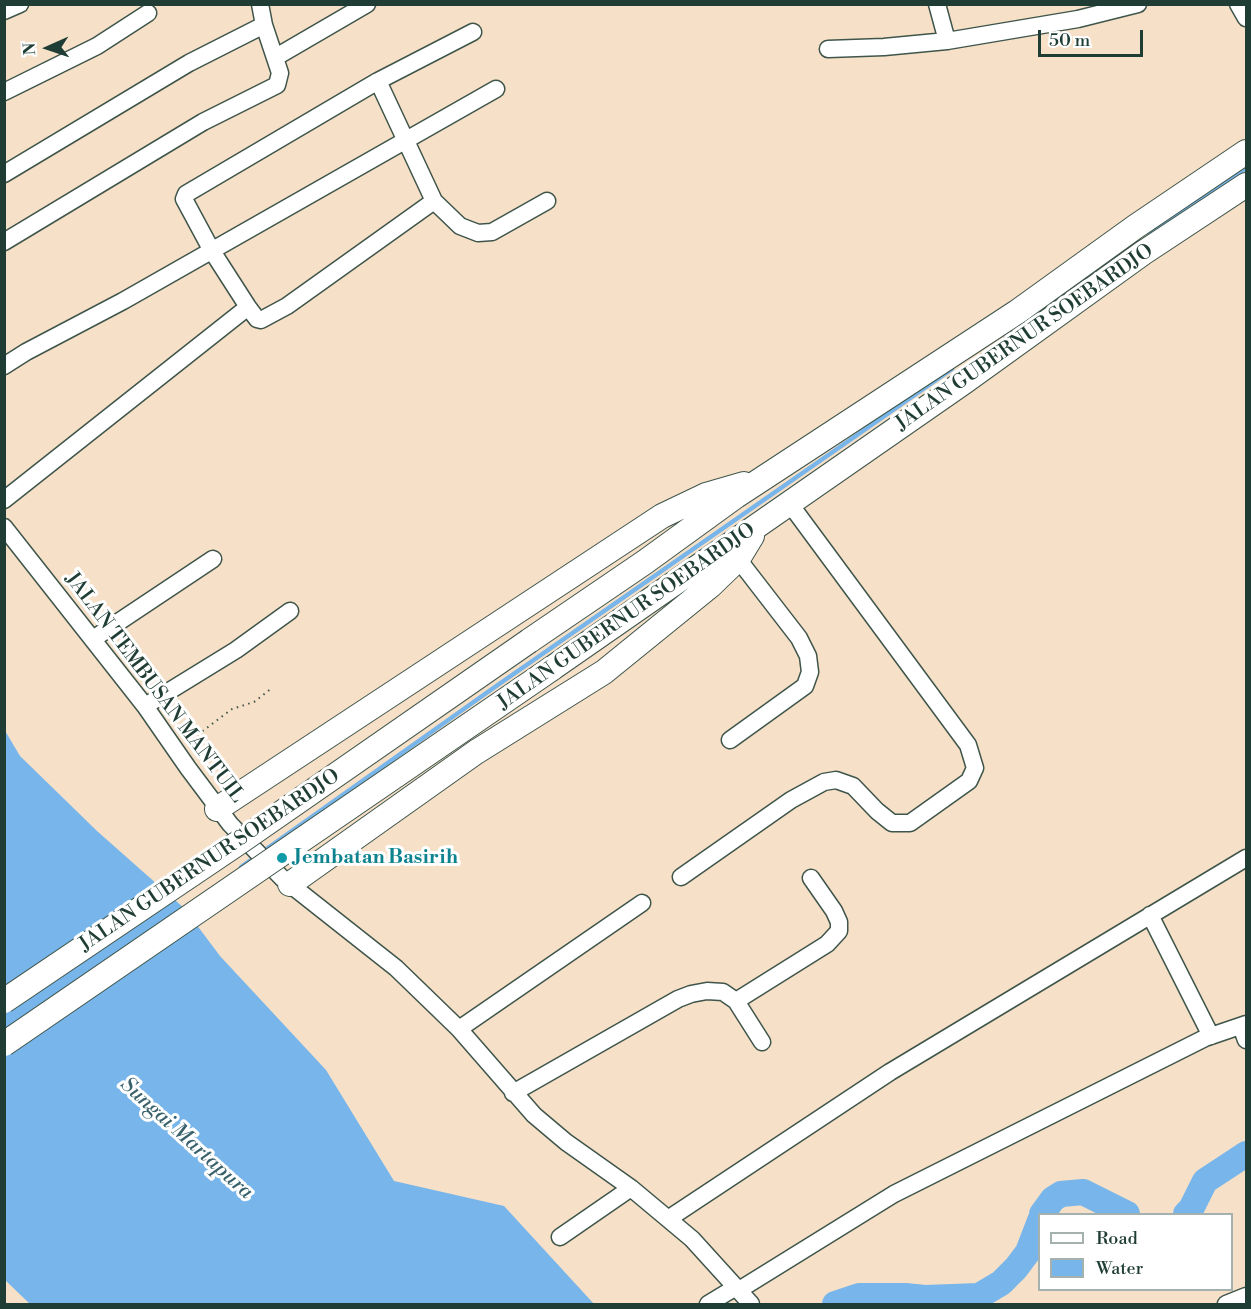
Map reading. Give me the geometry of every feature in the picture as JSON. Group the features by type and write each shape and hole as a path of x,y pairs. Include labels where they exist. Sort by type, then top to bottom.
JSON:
{"highway":[{"name":"JALAN GUBERNUR SOEBARDJO","path":"4,1001 241,841 765,478 1017,312 1135,227 1246,152"},
{"name":"JALAN GUBERNUR SOEBARDJO","path":"4,1044 790,504 1143,253 1246,185"},
{"path":"217,809 662,516 706,495 765,478"},
{"path":"290,884 476,752 604,672 710,586 738,558 758,526"},
{"path":"564,581 580,606"}],"street":[{"path":"4,11 20,4"},
{"path":"4,242 203,122 277,85 280,73 264,25 260,4"},
{"path":"937,4 946,41"},
{"path":"828,49 946,41 1078,19 1138,4"},
{"path":"276,57 367,5"},
{"path":"4,92 97,46 148,13"},
{"path":"4,174 189,63 264,25"},
{"path":"434,201 287,306 261,320 257,319 248,307 184,202 186,194 378,81 472,32"},
{"path":"378,81 434,201 467,231 486,234 547,201"},
{"path":"4,366 496,90"},
{"path":"4,500 248,307"},
{"path":"681,877 791,800 824,782 836,780 853,786 892,823 910,823 969,781 975,768 968,745 790,504"},
{"name":"JALAN TEMBUSAN MANTUIL","path":"4,527 146,706 217,809 290,884 396,968 459,1029 534,1115 566,1142 631,1188 692,1239 751,1305"},
{"path":"730,740 805,686 810,672 808,656 799,638 738,558"},
{"path":"93,639 213,559"},
{"path":"146,706 236,650 290,611"},
{"path":"668,1219 890,1072 1246,858"},
{"path":"736,1000 827,944 838,931 834,911 811,878"},
{"path":"459,1029 642,903"},
{"path":"1150,915 1211,1036"},
{"path":"513,1093 678,999 691,994 707,991 723,992 736,1000 762,1042"},
{"path":"708,1305 894,1194 1211,1036 1245,1030"},
{"path":"560,1237 631,1188"},
{"path":"1226,1305 1246,1296"}],"path":[{"path":"176,751 232,709 255,702 272,688"}],"water":[{"name":"Sungai Martapura","path":"4,729 20,756 97,831 184,908 220,956 326,1070 394,1181 504,1206 594,1304 30,1304 5,1280"}],"waterway":[{"path":"1150,234 1246,168"},
{"path":"1068,290 1130,247"},
{"path":"241,867 952,369"},
{"path":"1187,1213 1205,1181 1246,1154"},
{"path":"1043,1213 1053,1199 1061,1194 1083,1192 1125,1213"},
{"path":"835,1304 859,1296 925,1298 979,1296 1001,1283 1016,1268 1028,1252 1038,1226"}],"place":[{"name":"Jembatan Basirih","path":"282,858"}]}
